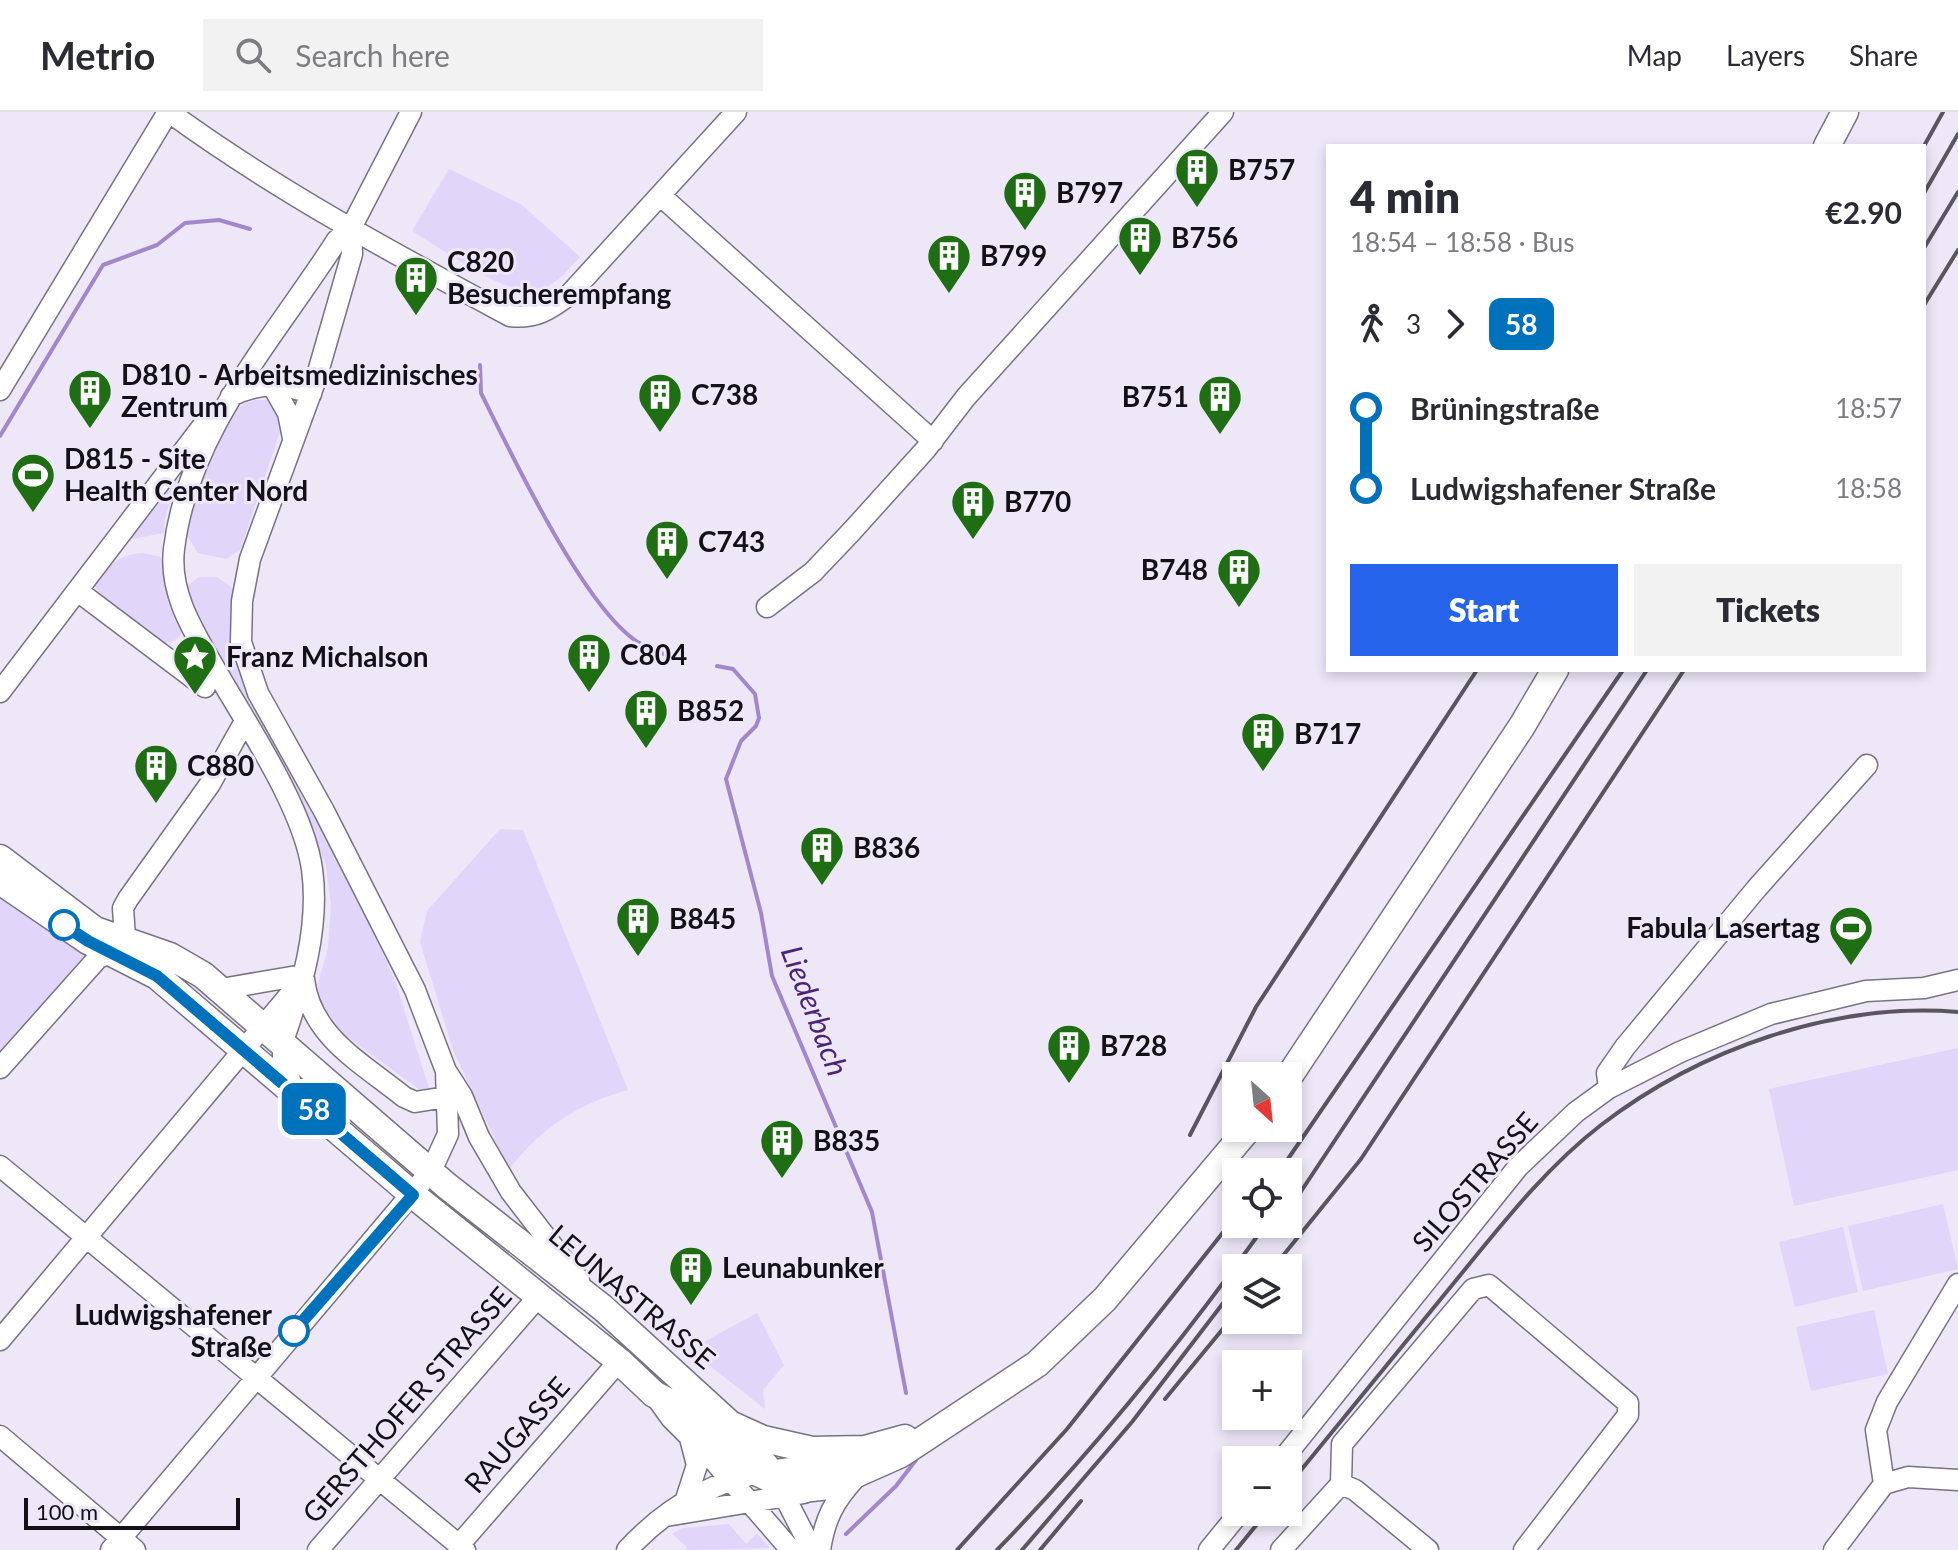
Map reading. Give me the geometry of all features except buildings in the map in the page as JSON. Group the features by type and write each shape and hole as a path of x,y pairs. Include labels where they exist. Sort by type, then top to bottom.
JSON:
{"main road":[{"path":"1828,144 1845,112"},
{"path":"1299,1062 1522,726 1554,672"},
{"name":"LEUNASTRASSE","path":"0,858 157,976 245,1048 413,1195 619,1361 654,1394 682,1409 760,1482 812,1491 859,1474"},
{"name":"LEUNASTRASSE","path":"0,881 118,946 187,964 221,989 277,1041 431,1171 603,1308 730,1424 763,1439 812,1450 865,1449 898,1441 942,1424"},
{"path":"859,1474 901,1454 942,1424 1025,1373 1067,1338 1105,1299 1237,1142"}],"street":[{"path":"0,390 168,112 235,160 351,228 510,316 522,318 548,311 569,295 736,112"},
{"path":"293,1090 277,1041 303,975 314,906 311,865 297,821 245,721 184,615 173,553 179,517 190,483 219,416 337,240 351,228 411,112"},
{"path":"767,607 813,572 933,441 966,397 1223,112"},
{"path":"661,196 933,441"},
{"path":"351,228 352,254 311,394 250,559 242,601 241,642 258,693 324,811 415,990 446,1071 511,1192 603,1308"},
{"path":"0,692 79,592 91,570 139,514 216,408 233,394 272,385 289,385 311,394"},
{"path":"272,385 288,413 293,442"},
{"path":"79,592 205,687"},
{"path":"0,1068 98,958 118,946 123,908 222,763 245,721"},
{"path":"222,763 241,756 268,765"},
{"path":"1609,1088 1607,1073 1625,1047 1757,888 1867,765"},
{"path":"303,975 305,994 321,1029 404,1097 415,1102 446,1097"},
{"path":"221,989 303,975"},
{"name":"SILOSTRASSE","path":"1293,1446 1518,1167 1576,1112 1609,1088 1680,1052 1771,1014 1866,991 1924,988 1958,980"},
{"path":"0,1340 245,1048 277,1041"},
{"name":"LEUNASTRASSE","path":"245,1048 277,1041"},
{"path":"0,1436 121,1546 257,1376 431,1171 448,1134 446,1071"},
{"path":"0,1166 257,1376 377,1481 462,1548"},
{"path":"1884,1484 1876,1430 1887,1402 1958,1284"},
{"path":"1281,1550 1341,1484 1342,1444 1473,1289 1489,1285 1628,1403 1628,1415 1524,1550"},
{"name":"GERSTHOFER STRASSE","path":"318,1550 538,1297"},
{"name":"RAUGASSE","path":"462,1548 619,1361"},
{"name":"LEUNASTRASSE","path":"654,1394 689,1436 760,1482 791,1550"},
{"path":"730,1424 760,1482 812,1550"},
{"path":"686,1499 697,1465 697,1454 689,1436"},
{"path":"627,1550 661,1517 686,1499 830,1467 874,1454 898,1441"},
{"path":"820,1550 825,1517 832,1504 859,1474"},
{"path":"1834,1550 1884,1484 1908,1477 1958,1480"},
{"path":"661,1517 715,1508 760,1482"},
{"path":"1341,1484 1355,1490 1428,1550"},
{"path":"1209,1550 1229,1526"}],"shaded area":[{"path":"449,169 522,205 580,257 553,283 542,289 528,290 494,280 412,231"},
{"path":"267,400 277,408 282,426 240,550 226,559 198,553 188,537 193,499 228,416 244,404"},
{"path":"181,467 165,518 164,533 126,540"},
{"path":"143,553 161,557 182,633 169,643 152,640 133,626 112,607 93,582 115,562"},
{"path":"199,577 217,577 235,590 231,635 244,686 344,865 395,981 429,1088 420,1090 328,1023 318,1006 317,987 328,948 331,905 326,866 309,823 197,621 186,587"},
{"path":"500,829 523,830 628,1090 593,1102 561,1120 533,1142 509,1170 453,1050 420,942 427,911"},
{"path":"0,897 86,955 0,1054"},
{"path":"1958,1048 1958,1170 1794,1206 1769,1089"},
{"path":"1943,1204 1958,1269 1863,1291 1848,1226"},
{"path":"1843,1227 1858,1292 1795,1307 1779,1242"},
{"path":"1874,1310 1888,1374 1811,1391 1796,1327"},
{"path":"757,1313 784,1365 763,1390 765,1409 705,1362 683,1353"},
{"path":"729,1524 746,1544 757,1533 770,1548 685,1550 687,1547 672,1534 682,1528"}],"waterway":[{"name":"Liederbach","path":"0,436 103,265 157,245 185,223 219,220 250,229"},
{"name":"Liederbach","path":"480,365 481,393 530,491 574,567 620,627 641,644 675,658"},
{"name":"Liederbach","path":"717,666 733,669 755,694 759,718 756,726 741,741 726,779 761,913 772,976 872,1212 906,1393"},
{"name":"Liederbach","path":"846,1534 896,1486 916,1460"}],"railway":[{"path":"1925,144 1943,112"},
{"path":"1926,190 1958,134"},
{"path":"1926,245 1958,192"},
{"path":"1926,302 1958,250"},
{"path":"1190,1135 1256,1007 1476,672"},
{"path":"1289,1158 1622,672"},
{"path":"1302,1190 1646,672"},
{"path":"1284,1254 1361,1159 1683,672"},
{"path":"1302,1469 1523,1200 1560,1161 1601,1125 1681,1074 1770,1036 1816,1023 1863,1015 1911,1011 1958,1012"},
{"path":"957,1550 1067,1429 1222,1234"},
{"path":"997,1550 1069,1473 1138,1392 1256,1238"},
{"path":"1022,1550 1132,1422 1222,1305"},
{"path":"1165,1399 1222,1330"},
{"path":"1040,1550 1081,1501"},
{"path":"1236,1550 1256,1526"}],"bus line":[{"name":"58","path":"64,925 88,941 157,976 225,1031 413,1195 294,1331"}],"place":[{"name":"B757","path":"1197,209"},
{"name":"B797","path":"1025,232"},
{"name":"B756","path":"1140,277"},
{"name":"B799","path":"949,295"},
{"name":"C820 Besucherempfang","path":"416,317"},
{"name":"D810 - Arbeitsmedizinisches Zentrum","path":"90,430"},
{"name":"C738","path":"660,434"},
{"name":"B751","path":"1220,436"},
{"name":"D815 - Site Health Center Nord","path":"33,514"},
{"name":"B770","path":"973,541"},
{"name":"C743","path":"667,581"},
{"name":"B748","path":"1239,609"},
{"name":"C804","path":"589,694"},
{"name":"Franz Michalson","path":"195,696"},
{"name":"B852","path":"646,750"},
{"name":"B717","path":"1263,773"},
{"name":"C880","path":"156,805"},
{"name":"B836","path":"822,887"},
{"name":"B845","path":"638,958"},
{"name":"Fabula Lasertag","path":"1851,967"},
{"name":"B728","path":"1069,1085"},
{"name":"B835","path":"782,1180"},
{"name":"Leunabunker","path":"691,1307"},
{"name":"Ludwigshafener Straße","path":"294,1331"}]}
